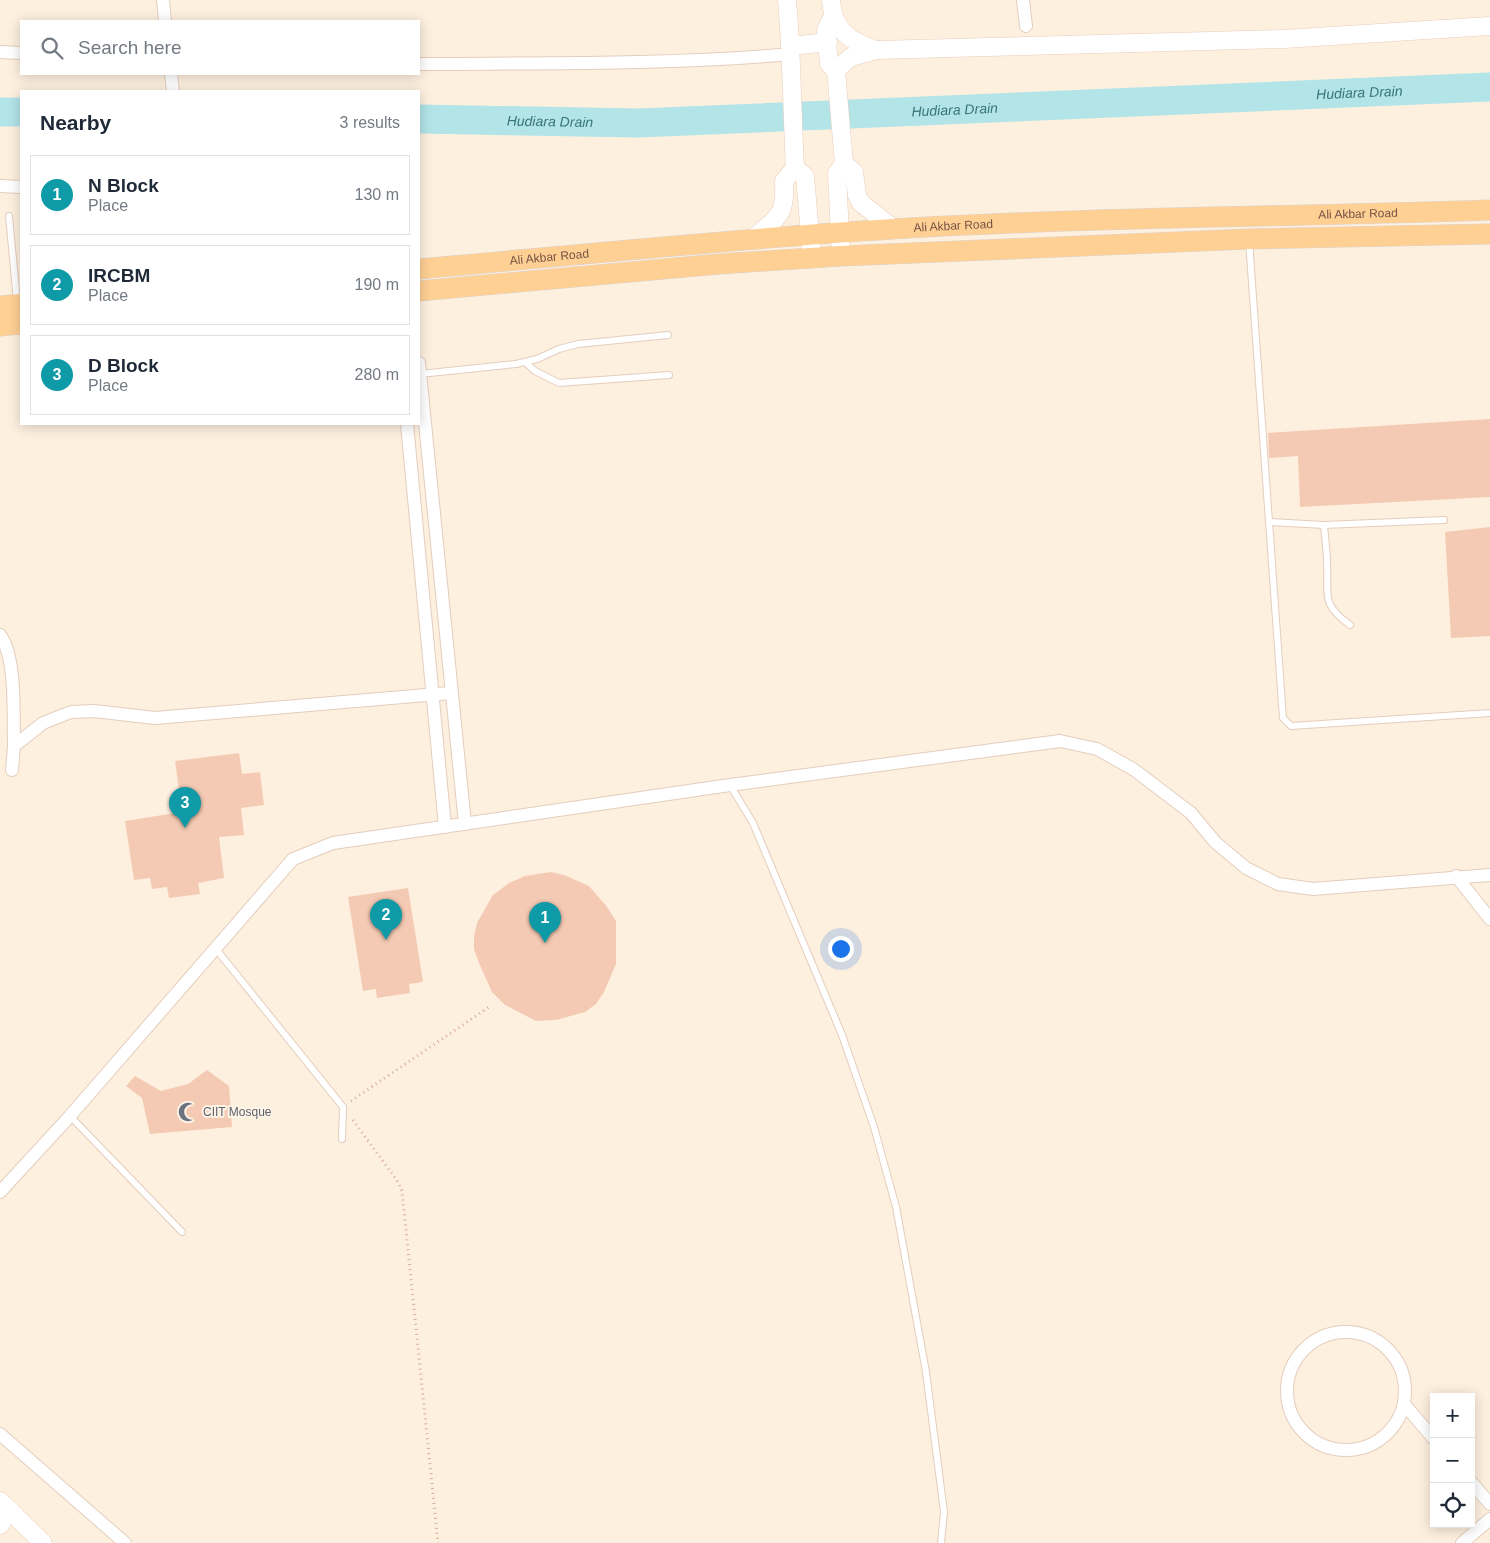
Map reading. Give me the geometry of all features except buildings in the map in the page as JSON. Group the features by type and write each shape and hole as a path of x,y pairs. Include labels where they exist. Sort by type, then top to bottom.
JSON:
{"main road":[{"path":"753,239 781,214 786,202 784,181 795,168 787,0"},
{"path":"831,0 832,18 826,30 829,64 836,72 844,164 837,173 842,256"},
{"path":"832,18 851,38 876,50"},
{"path":"836,72 851,57 876,50 1284,39 1490,26"},
{"path":"790,56 828,42"},
{"path":"844,164 854,172 857,195 861,203 894,229"},
{"path":"795,168 805,176 812,258"},
{"name":"Ali Akbar Road","path":"420,269 753,239 894,229 1145,218 1490,210"},
{"name":"Ali Akbar Road","path":"420,291 719,264 842,256 1249,239 1490,234"},
{"path":"0,326 20,324"},
{"path":"0,1525 4,1505"},
{"path":"4,1505 43,1543"}],"street":[{"path":"163,0 165,20"},
{"path":"1024,0 1026,26"},
{"path":"0,52 20,53"},
{"path":"420,64 593,64 790,56"},
{"path":"171,75 173,90"},
{"path":"0,186 20,188"},
{"path":"420,378 450,693 465,824"},
{"path":"406,425 444,827"},
{"path":"0,635 4,641 10,670 14,746 12,770"},
{"path":"14,746 43,723 71,712 94,711 155,718 450,693"},
{"path":"0,1192 70,1116 293,859 333,844 730,785 1060,741 1097,749 1133,769 1191,813 1215,842 1246,868 1278,884 1313,889 1456,876 1490,875"},
{"path":"1456,876 1490,919"},
{"path":"1404,1404 1395,1425 1379,1440 1358,1449 1336,1450 1315,1442 1298,1426 1289,1406 1287,1384 1292,1368 1300,1354 1318,1340 1339,1333 1362,1335 1382,1344 1397,1361 1404,1382 1404,1404 1433,1438"},
{"path":"0,1434 125,1543"},
{"path":"1472,1483 1490,1504"},
{"path":"1462,1543 1490,1519"}],"lane":[{"path":"9,216 18,275 13,305"},
{"path":"1249,239 1283,718 1292,726 1490,713"},
{"path":"420,368 526,363 559,349 578,344 668,335"},
{"path":"526,363 535,371 559,383 669,375"},
{"path":"1269,522 1324,525 1444,520"},
{"path":"1324,525 1328,566 1326,597 1339,617 1350,625"},
{"path":"730,785 753,823 842,1035 877,1136 896,1207 926,1372 944,1512 941,1543"},
{"path":"216,948 343,1106 342,1139"},
{"path":"70,1116 182,1232"}],"path":[{"path":"438,1543 402,1191 398,1182 343,1106 488,1007"}],"waterway":[{"name":"Hudiara Drain","path":"420,119 638,123 1490,87"},
{"name":"Hudiara Drain","path":"0,112 20,112"}],"place":[{"name":"D Block","path":"185,828"},
{"name":"IRCBM","path":"386,940"},
{"name":"N Block","path":"545,943"},
{"name":"CIIT Mosque","path":"188,1112"}]}
